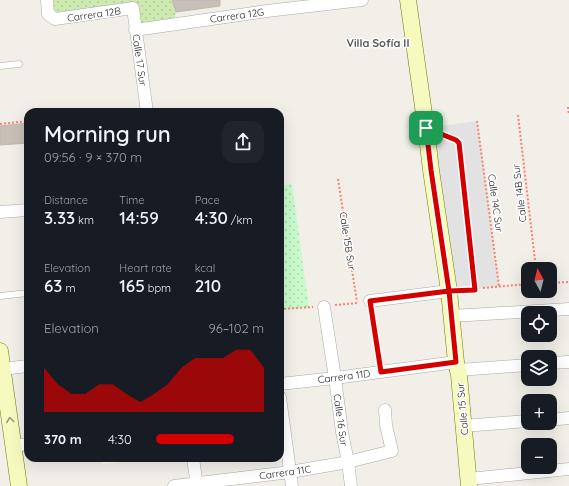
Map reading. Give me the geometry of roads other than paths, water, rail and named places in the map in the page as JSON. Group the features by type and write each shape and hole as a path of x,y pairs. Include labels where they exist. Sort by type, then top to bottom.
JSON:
{"street":[{"name":"Carrera 12B","path":"47,0 48,14 55,19 133,8"},
{"name":"Carrera 12G","path":"135,30 266,10 362,0"},
{"name":"Calle 15 Sur","path":"408,0 449,291 469,483"},
{"name":"Calle 17 Sur","path":"133,8 146,108"},
{"path":"0,212 24,210"},
{"path":"370,301 449,291"},
{"name":"Calle 16 Sur","path":"324,306 351,486"},
{"path":"452,316 569,309"},
{"path":"0,351 19,486"},
{"path":"557,363 569,362"},
{"name":"Carrera 11D","path":"284,384 381,372 457,366 521,365"},
{"path":"2,369 24,366"},
{"name":"Carrera 11C","path":"174,486 197,485 290,472 348,462 392,451 386,425 385,410"},
{"path":"557,419 569,418"},
{"path":"463,426 521,422"},
{"path":"284,427 292,486"},
{"path":"194,462 197,485"},
{"path":"469,483 569,469"}],"lane":[{"path":"0,66 19,64"},
{"path":"426,128 456,140 459,143 475,290"},
{"path":"0,296 24,294"},
{"path":"370,301 381,372"}],"district":[{"name":"Villa Sofía II","path":"378,43"}]}
